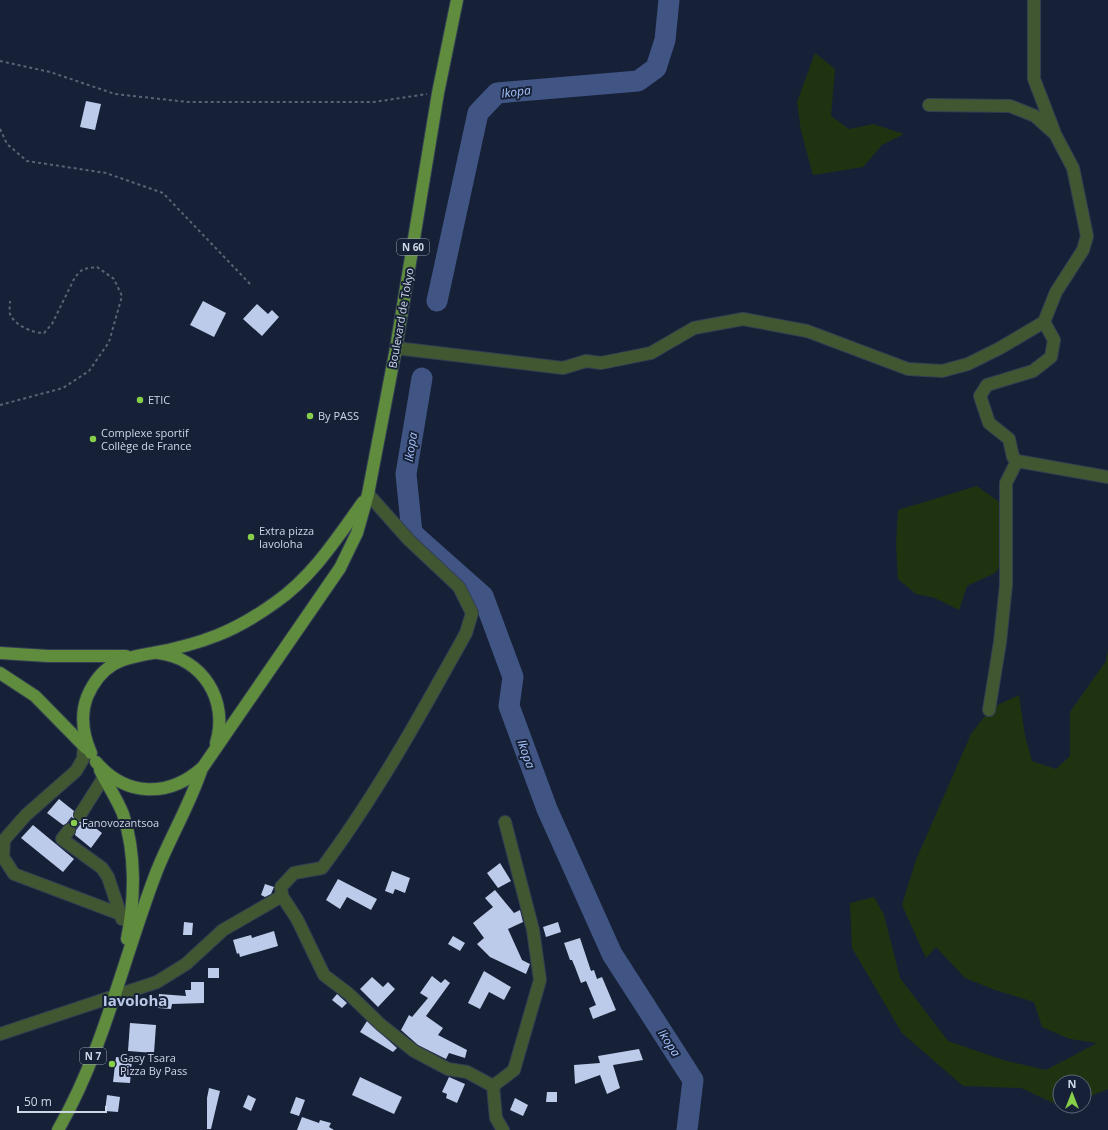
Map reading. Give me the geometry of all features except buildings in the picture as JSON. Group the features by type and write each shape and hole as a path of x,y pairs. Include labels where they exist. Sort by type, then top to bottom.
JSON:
{"main road":[{"name":"Boulevard de Tokyo","path":"212,753 340,568 357,533 368,494 396,348 438,93 456,0"},
{"path":"0,653 48,656 130,656 153,653 218,635 242,624 277,602 308,575 368,494"},
{"path":"119,977 157,872 189,805 203,767 217,742 220,720 219,708 211,686 200,673 186,662 176,657 153,653"},
{"path":"119,977 132,905 132,869 129,841 122,813 86,743 83,722 86,701 90,691 102,673 120,660 130,656"},
{"path":"0,673 35,696 90,753 103,770 122,783 143,789 170,787 186,780 203,767"},
{"name":"N 7","path":"58,1130 82,1084 114,996 119,977"}],"street":[{"path":"396,348 563,368 586,361 601,363 651,353 694,328 743,319 807,331 908,369 942,370 968,364 1000,348 1044,322 1056,292 1083,250 1087,236 1073,168 1055,134 1034,79 1034,0"},
{"path":"929,105 1010,106 1035,116 1055,134"},
{"path":"1044,322 1054,340 1051,357 1033,371 987,385 980,396 989,423 1009,439 1013,457 1017,462 1108,477"},
{"path":"989,710 1000,642 1006,585 1006,483 1017,462"},
{"path":"368,494 409,540 459,587 472,613 466,633 400,752 337,848 322,868 294,873 281,887 282,896 297,920 324,975 349,994 381,1025 414,1051 448,1069 467,1072 493,1086"},
{"path":"90,753 83,759 76,771 26,815 4,840 3,857 14,874 120,914"},
{"path":"80,815 104,777"},
{"path":"493,1086 514,1070 540,980 533,930 505,822"},
{"path":"69,830 62,839 102,868 108,877 128,933"},
{"path":"0,1034 157,982 186,964 223,930 282,896"},
{"path":"493,1086 496,1118 503,1130"}],"path":[{"path":"0,61 50,72 115,94 188,102 374,102 438,93"},
{"path":"0,129 7,144 27,162 106,173 163,193 252,286"},
{"path":"0,404 63,388 89,371 109,342 122,296 114,279 97,267 83,269 75,277 52,324 44,333 33,333 14,320 10,313 10,302"}],"green space":[{"path":"815,53 835,69 831,116 849,129 873,124 904,134 882,145 863,167 813,175 801,131 797,102"},
{"path":"977,486 1005,506 1009,555 995,573 967,586 959,610 935,598 916,594 898,579 896,545 898,510"},
{"path":"1108,650 1108,1089 1092,1096 1092,1074 1052,1074 1052,1102 1021,1088 963,1086 902,1033 852,948 850,903 874,897 884,915 900,978 948,1041 1003,1060 1046,1070 1097,1043 1070,1039 1042,1027 1034,1002 995,990 965,978 936,947 926,958 902,905 916,860 971,734 991,708 1019,695 1025,736 1032,761 1056,769 1070,756 1070,712 1106,661"}],"waterway":[{"name":"Ikopa","path":"437,301 478,113 497,93 638,81 656,68 665,40 669,0"},
{"name":"Ikopa","path":"422,378 406,474 412,533 483,596 513,677 509,706 547,809 612,954 693,1080 687,1130"}],"tunnel":[{"path":"69,830 80,815"}],"place":[{"name":"ETIC","path":"140,400"},
{"name":"By PASS","path":"310,416"},
{"name":"Complexe sportif Collège de France","path":"93,439"},
{"name":"Extra pizza Iavoloha","path":"251,537"},
{"name":"Fanovozantsoa","path":"74,823"},
{"name":"Gasy Tsara Pizza By Pass","path":"112,1064"}],"district":[{"name":"Iavoloha","path":"135,1001"}]}
